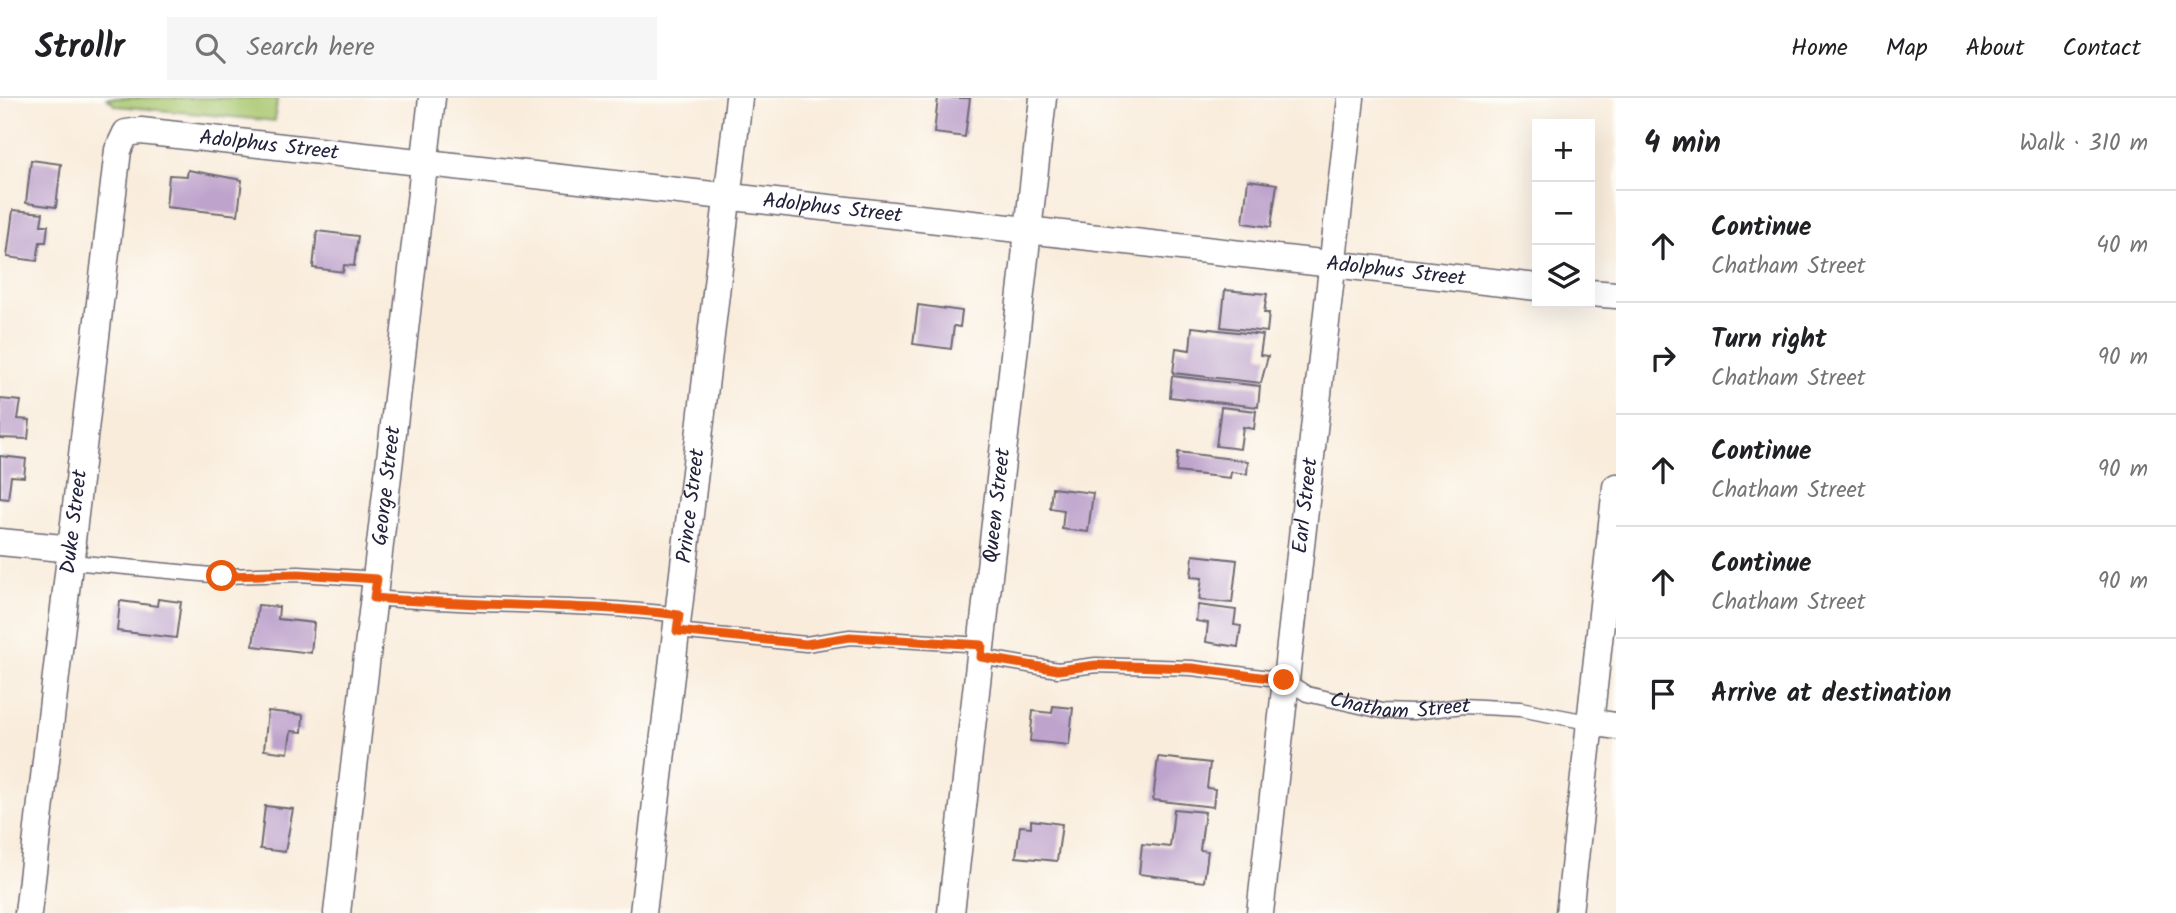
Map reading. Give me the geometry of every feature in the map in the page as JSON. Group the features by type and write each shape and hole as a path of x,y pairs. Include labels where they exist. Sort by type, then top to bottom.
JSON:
{"street":[{"name":"George Street","path":"337,913 432,98"},
{"name":"Prince Street","path":"643,913 739,98"},
{"name":"Queen Street","path":"951,913 1043,98"},
{"name":"Earl Street","path":"1260,913 1330,267 1351,98"},
{"name":"Adolphus Street","path":"127,133 141,131 1029,229 1330,267 1532,287"},
{"name":"Duke Street","path":"28,913 118,150 127,133"},
{"path":"1595,293 1616,295"},
{"path":"1569,913 1616,487"},
{"name":"Chatham Street","path":"0,542 72,556"},
{"name":"Chatham Street","path":"1588,722 1616,726"}],"lane":[{"name":"Chatham Street","path":"72,556 222,576 299,574 456,605 604,606 678,623 806,644 850,637 982,651 1058,670 1096,665 1192,668 1284,680 1307,694 1382,711 1413,712 1462,706 1520,709 1588,722"}],"green space":[{"path":"107,98 277,98 275,121 116,106"}],"building":[{"path":"938,98 970,98 965,137 934,133"},
{"path":"31,160 61,164 56,207 26,203"},
{"path":"188,170 242,180 238,215 166,207 169,175 187,176"},
{"path":"1248,180 1277,184 1271,227 1243,223"},
{"path":"13,210 43,213 41,225 48,225 46,242 40,242 37,261 7,257"},
{"path":"317,231 358,236 354,266 344,265 343,272 313,268"},
{"path":"1225,290 1267,294 1264,313 1269,313 1267,332 1221,327"},
{"path":"918,305 962,311 960,327 954,326 951,349 913,344"},
{"path":"1192,327 1263,335 1260,355 1268,356 1261,383 1173,373 1176,348 1190,350"},
{"path":"1172,376 1260,386 1258,407 1170,397"},
{"path":"0,399 21,401 18,419 30,420 28,439 0,438"},
{"path":"1221,407 1256,411 1254,429 1243,427 1240,449 1216,446"},
{"path":"1178,452 1248,461 1247,474 1231,472 1230,478 1176,472"},
{"path":"0,456 26,459 24,477 11,476 8,499 0,498"},
{"path":"1052,488 1093,493 1088,532 1062,529 1064,510 1050,508"},
{"path":"1193,555 1237,560 1232,603 1199,600 1202,578 1191,577"},
{"path":"158,599 181,602 176,638 117,631 120,601 157,606"},
{"path":"258,605 279,607 278,619 314,623 311,653 253,646"},
{"path":"1198,605 1236,610 1234,625 1241,626 1238,647 1206,642 1208,623 1196,621"},
{"path":"1053,706 1073,708 1069,745 1030,741 1033,711 1052,713"},
{"path":"268,711 303,715 302,732 291,731 288,753 264,750"},
{"path":"1158,757 1210,763 1207,788 1215,789 1213,807 1153,800"},
{"path":"265,806 293,809 285,852 260,849"},
{"path":"1174,809 1205,812 1200,850 1208,851 1204,882 1139,874 1142,844 1170,847"},
{"path":"1031,820 1062,824 1057,861 1016,857 1020,826 1031,827"}],"route":[{"path":"222,576 299,574 377,579 374,598 456,605 604,606 679,615 677,631 806,644 850,637 982,645 981,657 1058,670 1096,665 1192,668 1284,680"}]}
